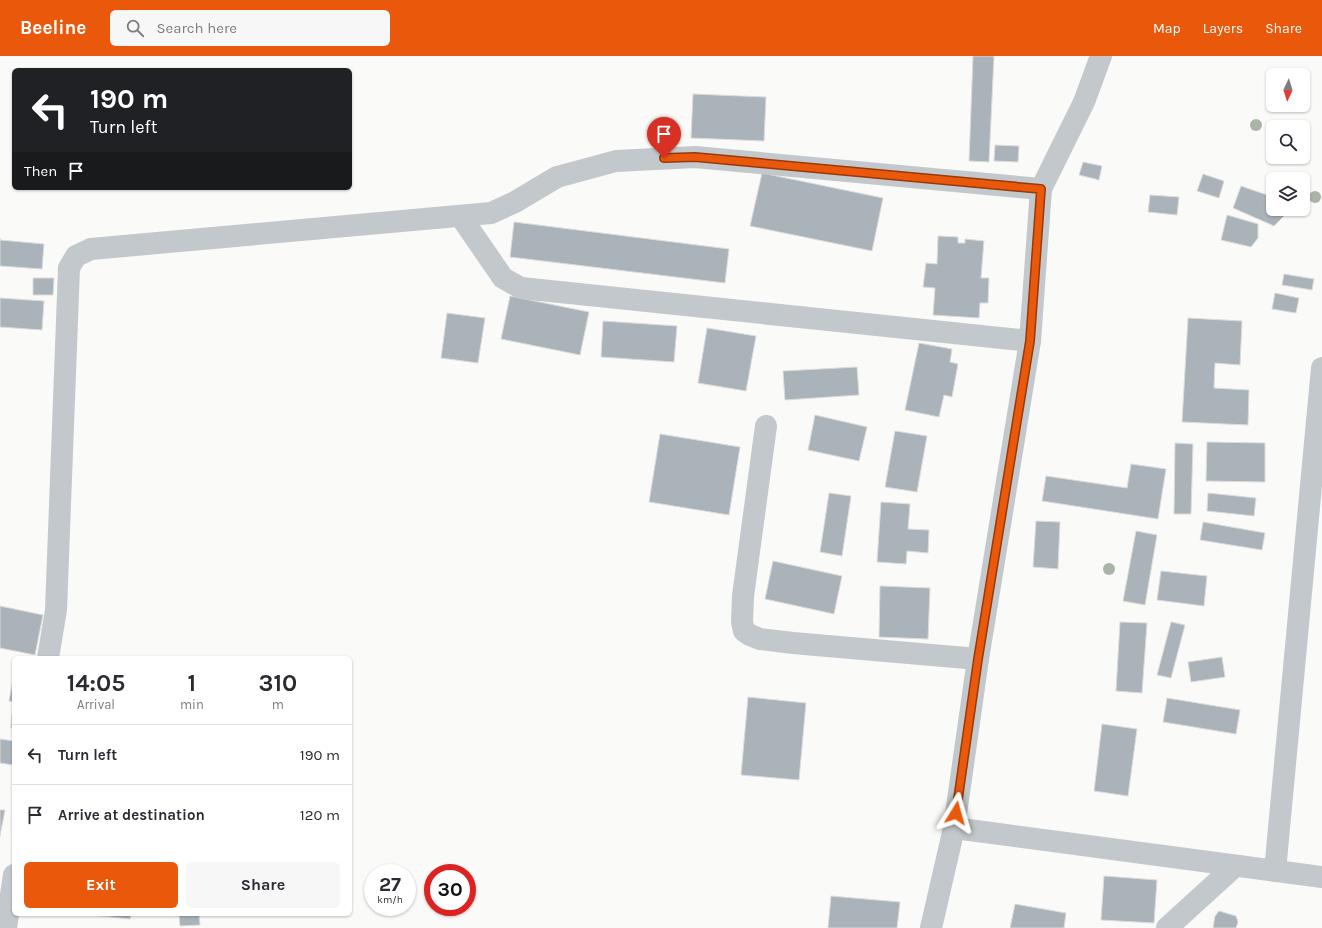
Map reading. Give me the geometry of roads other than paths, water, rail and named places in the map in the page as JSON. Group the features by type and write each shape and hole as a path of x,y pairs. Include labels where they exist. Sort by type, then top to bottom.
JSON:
{"street":[{"path":"931,928 954,828 978,659 1030,341 1041,189 1084,102 1101,56"},
{"path":"48,656 56,610 69,268 76,256 91,249 461,217 491,213 515,202 557,176 616,161 695,157 1041,189"},
{"path":"461,217 503,278 521,288 1030,341"},
{"path":"1275,871 1322,368"},
{"path":"766,426 743,596 742,622 744,631 760,639 793,644 978,659"},
{"path":"954,828 1322,877"},
{"path":"1167,928 1235,866"},
{"path":"6,928 12,888"}]}
